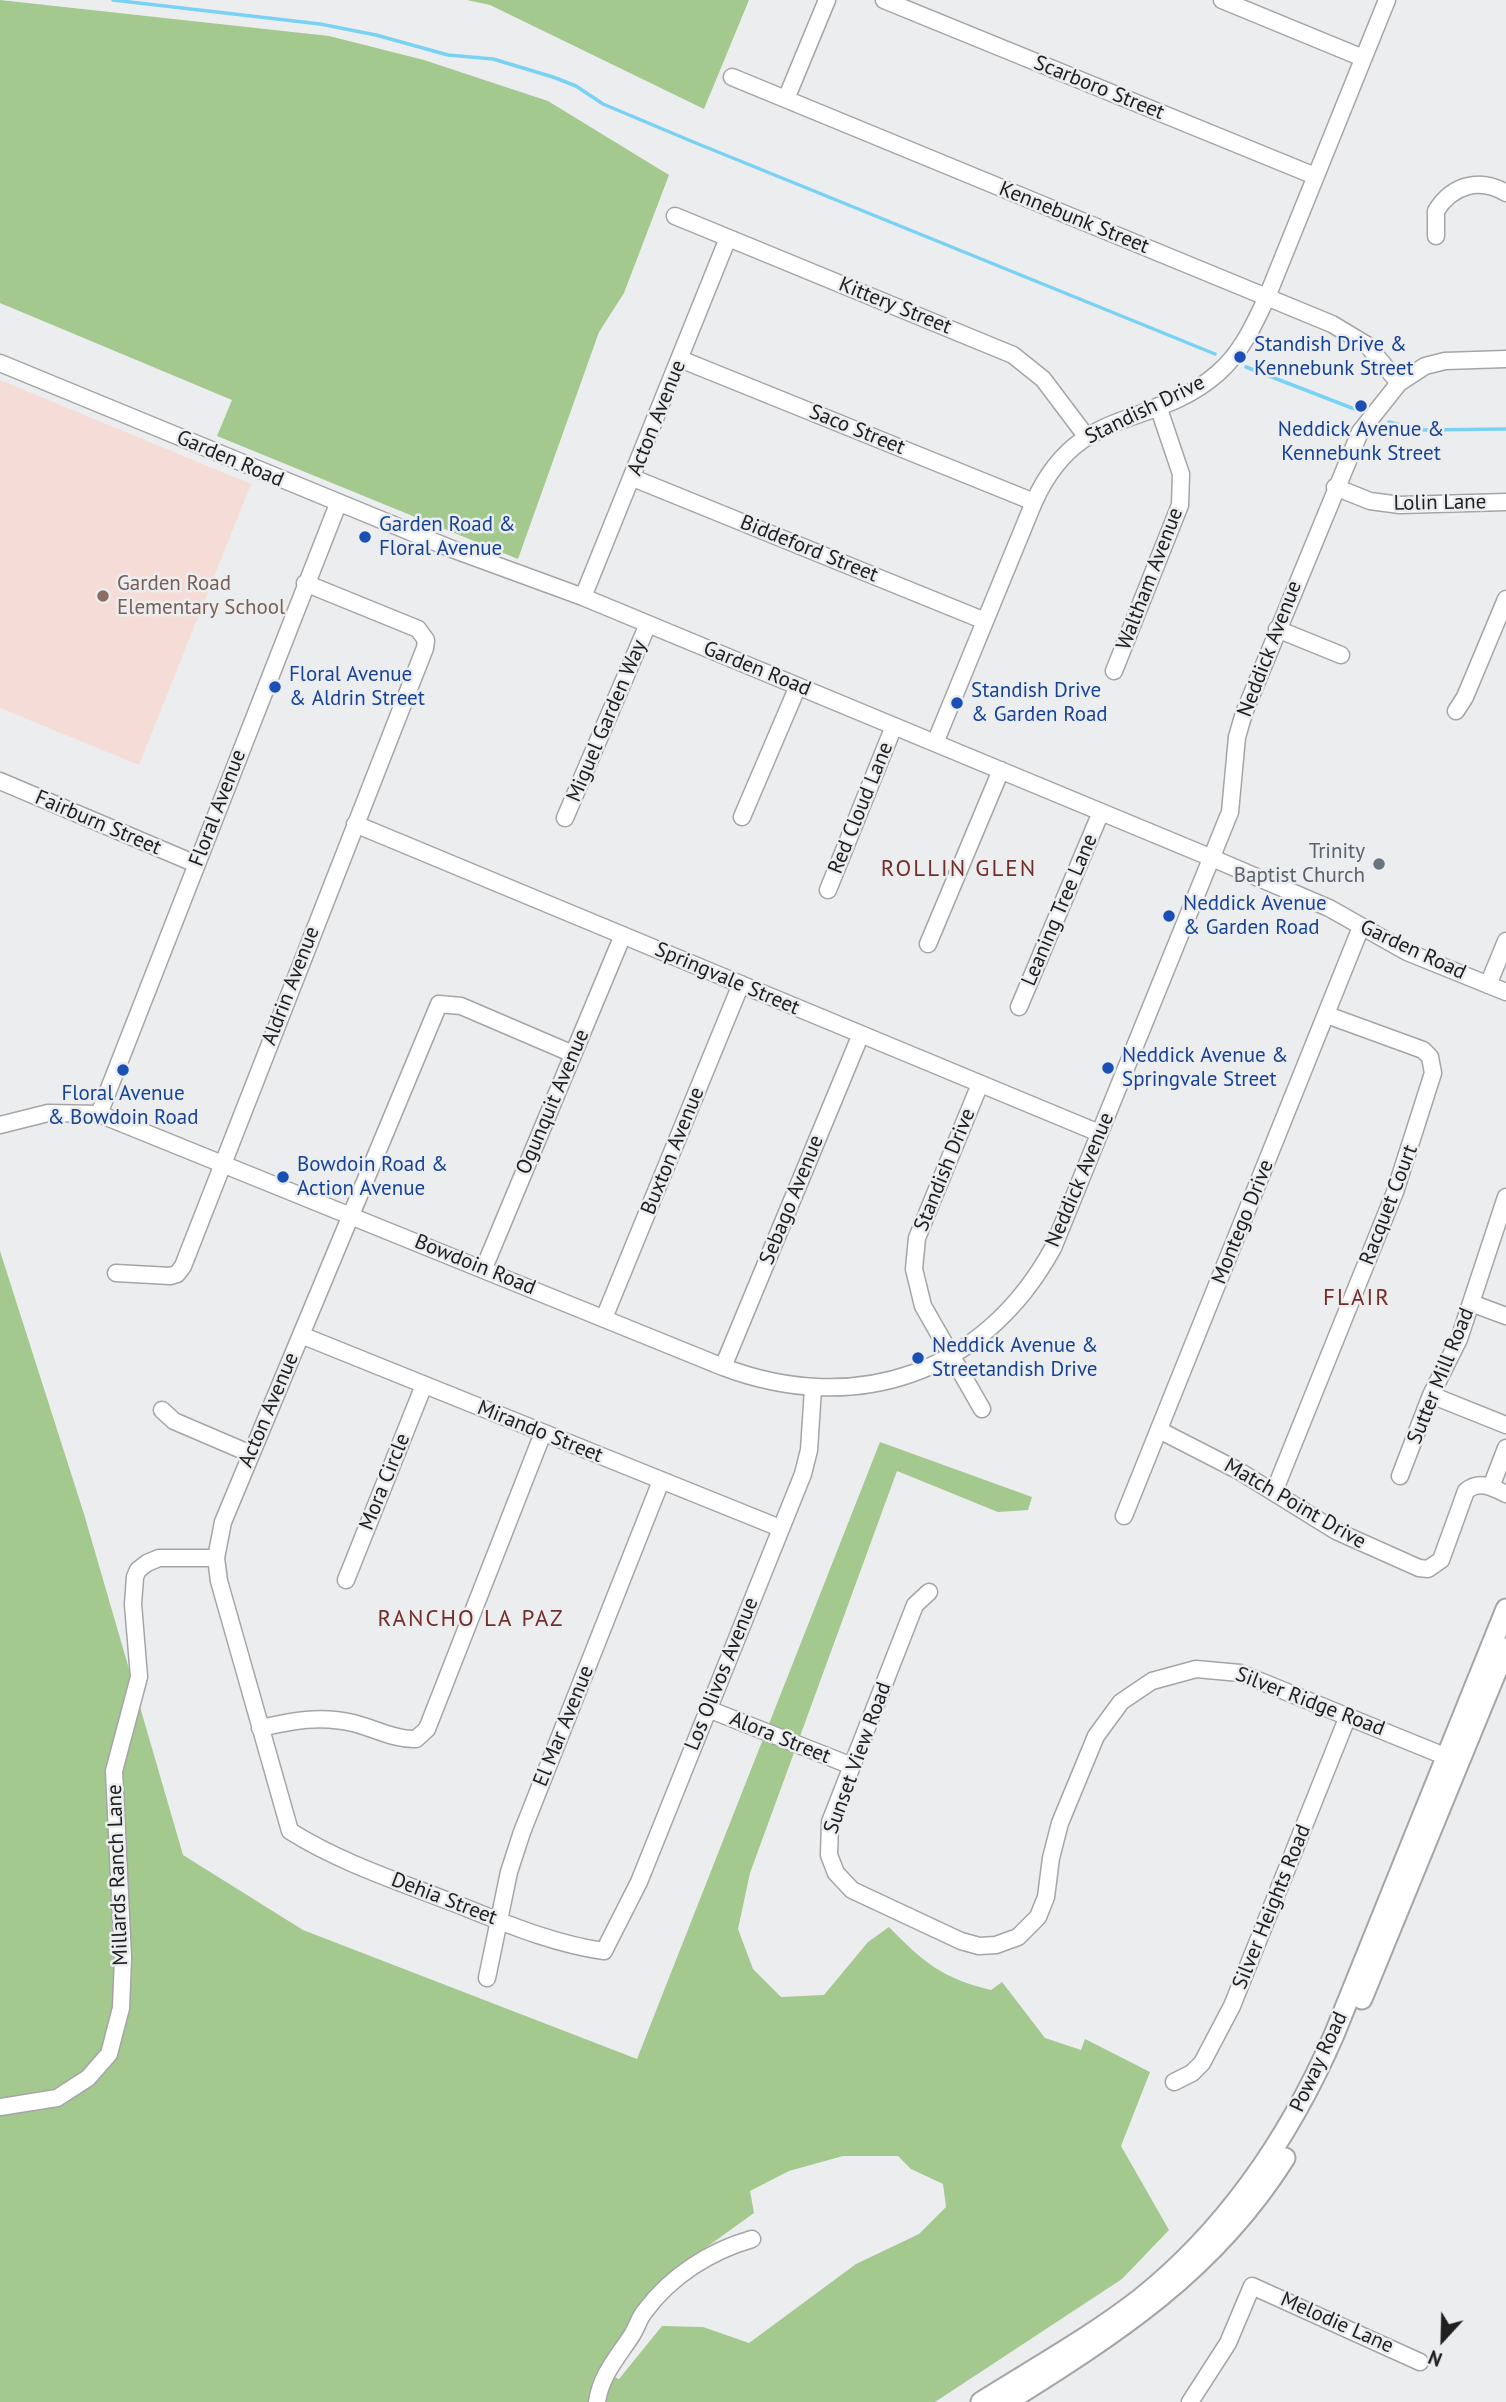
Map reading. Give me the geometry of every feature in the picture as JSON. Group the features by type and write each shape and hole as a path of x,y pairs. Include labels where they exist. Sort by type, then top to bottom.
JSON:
{"main road":[{"name":"Poway Road","path":"1007,2402 1126,2325 1172,2288 1212,2251 1278,2168 1322,2092 1453,1759 1506,1609"},
{"name":"Poway Road","path":"981,2402 1101,2327 1140,2299 1176,2268 1209,2234 1268,2160 1293,2120 1325,2056 1453,1759 1506,1648"}],"street":[{"path":"786,99 827,0"},
{"name":"Scarboro Street","path":"884,0 1315,176"},
{"path":"1222,0 1248,5 1363,58"},
{"name":"Standish Drive","path":"935,743 1034,502 1057,462 1086,436 1193,390 1228,363 1247,338 1267,297 1387,0"},
{"name":"Kennebunk Street","path":"732,77 1267,297 1356,337 1375,353 1399,383"},
{"path":"1436,236 1436,211 1454,192 1469,185 1485,184 1506,193"},
{"name":"Kittery Street","path":"676,216 1013,355 1043,379 1086,436"},
{"name":"Acton Avenue","path":"583,597 728,238"},
{"name":"Saco Street","path":"680,359 1034,502"},
{"name":"Neddick Avenue","path":"951,1354 997,1322 1035,1279 1053,1248 1233,803 1241,723 1335,487 1360,432 1399,383 1434,363 1506,359"},
{"name":"Garden Road","path":"0,363 496,567 583,597 1212,858 1329,908 1407,952 1506,992"},
{"name":"Waltham Avenue","path":"1114,671 1180,505 1181,474 1158,406"},
{"name":"Biddeford Street","path":"633,478 985,621"},
{"name":"Lolin Lane","path":"1335,487 1370,501 1392,505 1506,502"},
{"name":"Floral Avenue","path":"99,1114 338,503"},
{"name":"Aldrin Avenue","path":"116,1273 177,1274 183,1266 426,640 418,629 306,583"},
{"path":"1456,711 1465,697 1506,599"},
{"name":"Miguel Garden Way","path":"565,818 648,624"},
{"path":"1277,629 1341,655"},
{"path":"742,817 798,686"},
{"name":"Red Cloud Lane","path":"828,890 894,726"},
{"path":"928,944 1002,771"},
{"name":"Fairburn Street","path":"0,781 196,864"},
{"name":"Leaning Tree Lane","path":"1019,1007 1101,812"},
{"name":"Springvale Street","path":"355,824 1099,1133"},
{"name":"Montego Drive","path":"1125,1517 1362,927"},
{"name":"Ogunquit Avenue","path":"484,1268 623,935"},
{"path":"1488,985 1506,941"},
{"name":"Buxton Avenue","path":"604,1318 741,985"},
{"name":"Acton Avenue","path":"290,1831 219,1581 216,1558 223,1522 439,1004 461,1006 573,1054"},
{"name":"Racquet Court","path":"1273,1492 1395,1192 1433,1073 1433,1066 1423,1050 1327,1015"},
{"name":"Sebago Avenue","path":"723,1367 860,1034"},
{"name":"Standish Drive","path":"980,1084 918,1238 914,1269 923,1306 982,1409"},
{"name":"Bowdoin Road","path":"0,1125 48,1113 99,1114 723,1367 769,1382 813,1389 854,1388 885,1383 951,1354"},
{"name":"Sutter Mill Road","path":"1400,1476 1431,1395 1459,1339 1503,1214 1506,1197"},
{"path":"1471,1303 1506,1316"},
{"name":"Mirando Street","path":"301,1335 780,1528"},
{"name":"Mora Circle","path":"346,1580 424,1385"},
{"name":"Los Olivos Avenue","path":"604,1951 634,1895 806,1462 813,1389"},
{"path":"1431,1395 1506,1424"},
{"path":"162,1410 174,1422 251,1454"},
{"name":"Match Point Drive","path":"1159,1430 1223,1461 1314,1519 1360,1543 1412,1566 1428,1569 1441,1560 1466,1491 1476,1485 1498,1490"},
{"path":"260,1728 320,1718 350,1722 404,1740 416,1739 427,1729 543,1433"},
{"path":"1498,1490 1506,1448"},
{"name":"El Mar Avenue","path":"487,1978 498,1920 522,1832 661,1481"},
{"name":"Millards Ranch Lane","path":"0,2107 57,2098 88,2078 109,2053 121,2008 123,1958 114,1771 139,1677 132,1604 135,1577 138,1570 159,1558 216,1558"},
{"name":"Sunset View Road","path":"929,1592 915,1605 828,1829 829,1855 836,1873 856,1893 961,1941"},
{"name":"Silver Ridge Road","path":"961,1941 979,1946 1003,1944 1018,1937 1034,1923 1046,1897 1051,1858 1060,1823 1091,1746 1110,1714 1142,1686 1184,1670 1230,1671 1453,1759"},
{"name":"Alora Street","path":"708,1709 852,1766"},
{"name":"Silver Heights Road","path":"1174,2082 1192,2073 1202,2063 1232,2007 1348,1716"},
{"name":"Dehia Street","path":"290,1831 313,1846 498,1920 583,1948 604,1951"},
{"path":"597,2402 600,2385 615,2357 659,2295 698,2263 726,2247 752,2239"},
{"name":"Melodie Lane","path":"1190,2402 1228,2343 1252,2286 1420,2362"}],"shaded area":[{"name":"Garden Road Elementary School","path":"0,380 251,484 139,765 0,708"}],"green space":[{"path":"0,0 329,36 424,60 548,101 669,175 624,293 599,332 518,559 217,436 232,400 0,303"},
{"path":"467,0 749,0 704,109 490,5"},
{"path":"0,1251 84,1514 183,1855 303,1930 637,2059 880,1442 1032,1497 1028,1510 998,1512 897,1471 750,1873 738,1929 753,1969 781,1997 824,1995 868,1942 889,1927 912,1950 946,1974 991,1990 1002,1982 1045,2038 1081,2050 1085,2039 1150,2072 1121,2146 1169,2230 1122,2279 935,2402 0,2402","holes":["843,2156 898,2156 911,2169 943,2184 946,2207 919,2234 856,2264 749,2343 703,2327 662,2326 619,2379 601,2372 652,2303 665,2277 754,2213 750,2191 789,2171"]}],"waterway":[{"path":"113,0 320,24 376,35 448,55 493,59 553,77 576,86 603,104 691,141 1215,354"},
{"path":"1246,367 1357,410"},
{"path":"1389,422 1420,430 1506,429"}],"place":[{"name":"Standish Drive & Kennebunk Street","path":"1240,357"},
{"name":"Neddick Avenue & Kennebunk Street","path":"1361,406"},
{"name":"Garden Road & Floral Avenue","path":"365,537"},
{"name":"Garden Road Elementary School","path":"103,596"},
{"name":"Floral Avenue & Aldrin Street","path":"275,687"},
{"name":"Standish Drive & Garden Road","path":"957,703"},
{"name":"Trinity Baptist Church","path":"1379,864"},
{"name":"Neddick Avenue & Garden Road","path":"1169,916"},
{"name":"Neddick Avenue & Springvale Street","path":"1108,1068"},
{"name":"Floral Avenue & Bowdoin Road","path":"123,1070"},
{"name":"Bowdoin Road & Action Avenue","path":"283,1177"},
{"name":"Neddick Avenue & Streetandish Drive","path":"918,1358"}],"district":[{"name":"ROLLIN GLEN","path":"959,869"},
{"name":"FLAIR","path":"1357,1298"},
{"name":"RANCHO LA PAZ","path":"471,1619"}]}
